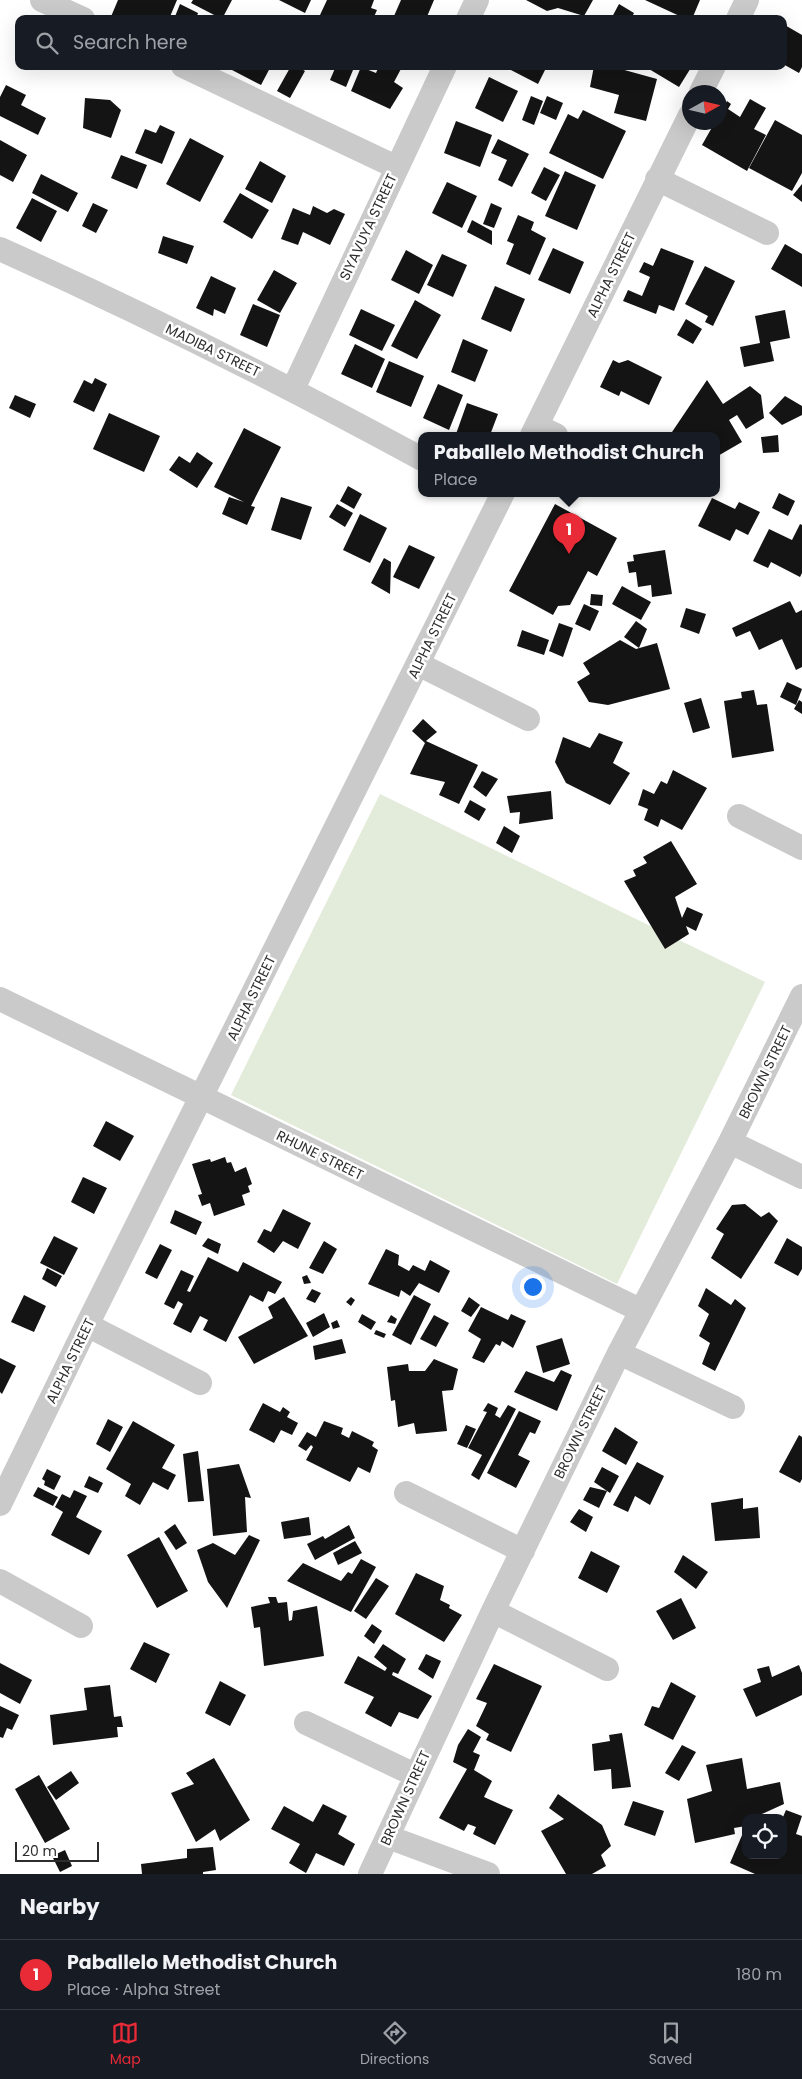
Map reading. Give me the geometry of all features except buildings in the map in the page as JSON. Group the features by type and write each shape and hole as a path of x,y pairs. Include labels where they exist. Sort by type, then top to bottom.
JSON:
{"street":[{"path":"42,0 74,15"},
{"path":"470,15 477,0"},
{"path":"740,15 747,0"},
{"path":"191,70 396,167"},
{"name":"SIYAVUYA STREET","path":"293,389 443,70"},
{"path":"704,85 712,70"},
{"name":"ALPHA STREET","path":"542,432 657,179 682,130"},
{"path":"657,179 767,233"},
{"name":"MADIBA STREET","path":"0,248 293,389 418,457"},
{"name":"ALPHA STREET","path":"0,1504 87,1325 418,664 494,497"},
{"path":"418,664 528,719"},
{"path":"739,816 802,848"},
{"name":"BROWN STREET","path":"370,1874 493,1611 619,1352 730,1142 802,996"},
{"name":"RHUNE STREET","path":"0,999 640,1310"},
{"path":"730,1142 802,1177"},
{"path":"87,1325 200,1383"},
{"path":"619,1352 733,1407"},
{"path":"406,1493 523,1551"},
{"path":"0,1581 81,1626"},
{"path":"493,1611 607,1668"},
{"path":"306,1723 415,1775"},
{"path":"388,1837 488,1874"}],"green space":[{"path":"380,794 765,982 617,1284 231,1095"}],"place":[{"name":"Paballelo Methodist Church","path":"569,554"}]}
